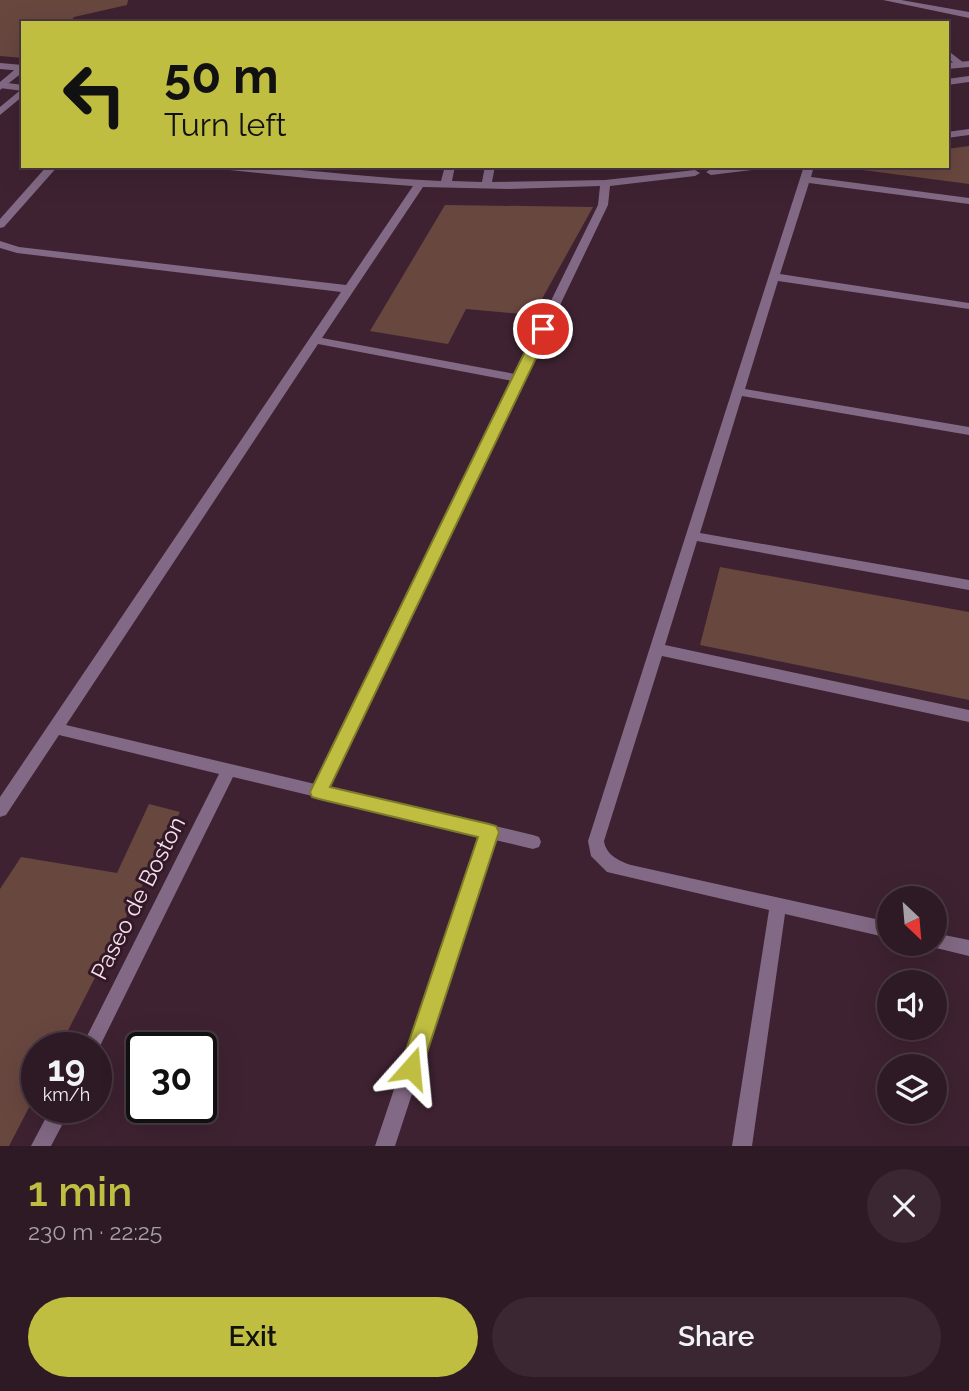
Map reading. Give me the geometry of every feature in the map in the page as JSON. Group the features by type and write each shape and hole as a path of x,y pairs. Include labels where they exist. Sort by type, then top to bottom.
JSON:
{"street":[{"path":"887,0 969,15"},
{"path":"949,54 965,64"},
{"path":"0,66 21,68"},
{"path":"1,86 21,69"},
{"path":"949,82 969,79"},
{"path":"1,86 21,89"},
{"path":"0,112 21,91"},
{"path":"949,135 969,132"},
{"path":"0,225 51,168"},
{"path":"236,168 301,176 420,183 605,183 695,173"},
{"path":"446,183 450,168"},
{"path":"487,183 490,168"},
{"path":"711,172 744,168"},
{"path":"877,927 613,867 597,851 596,841 808,173 969,201"},
{"path":"0,810 420,183"},
{"path":"319,792 603,205 605,183"},
{"path":"0,244 17,250 348,289"},
{"path":"775,277 969,306"},
{"path":"314,340 519,379"},
{"path":"738,393 969,431"},
{"path":"694,536 969,584"},
{"path":"657,649 969,716"},
{"path":"54,728 533,842"},
{"name":"Paseo de Boston","path":"98,1032 229,771"},
{"path":"385,1146 489,832"},
{"path":"742,1146 778,905"},
{"path":"947,943 969,948"},
{"path":"41,1146 53,1123"}],"shaded area":[{"path":"0,0 128,0 127,5 74,17 71,21 21,21 21,58 0,56"},
{"path":"969,146 969,184 848,168 949,168 949,149"},
{"path":"445,205 593,207 533,315 466,309 448,344 370,331"},
{"path":"720,567 969,612 969,700 700,645"},
{"path":"149,804 180,812 67,1032 21,1032 21,1123 9,1146 0,1146 0,889 21,857 117,873"}],"route":[{"path":"411,1068 489,832 319,792 543,329"}]}
